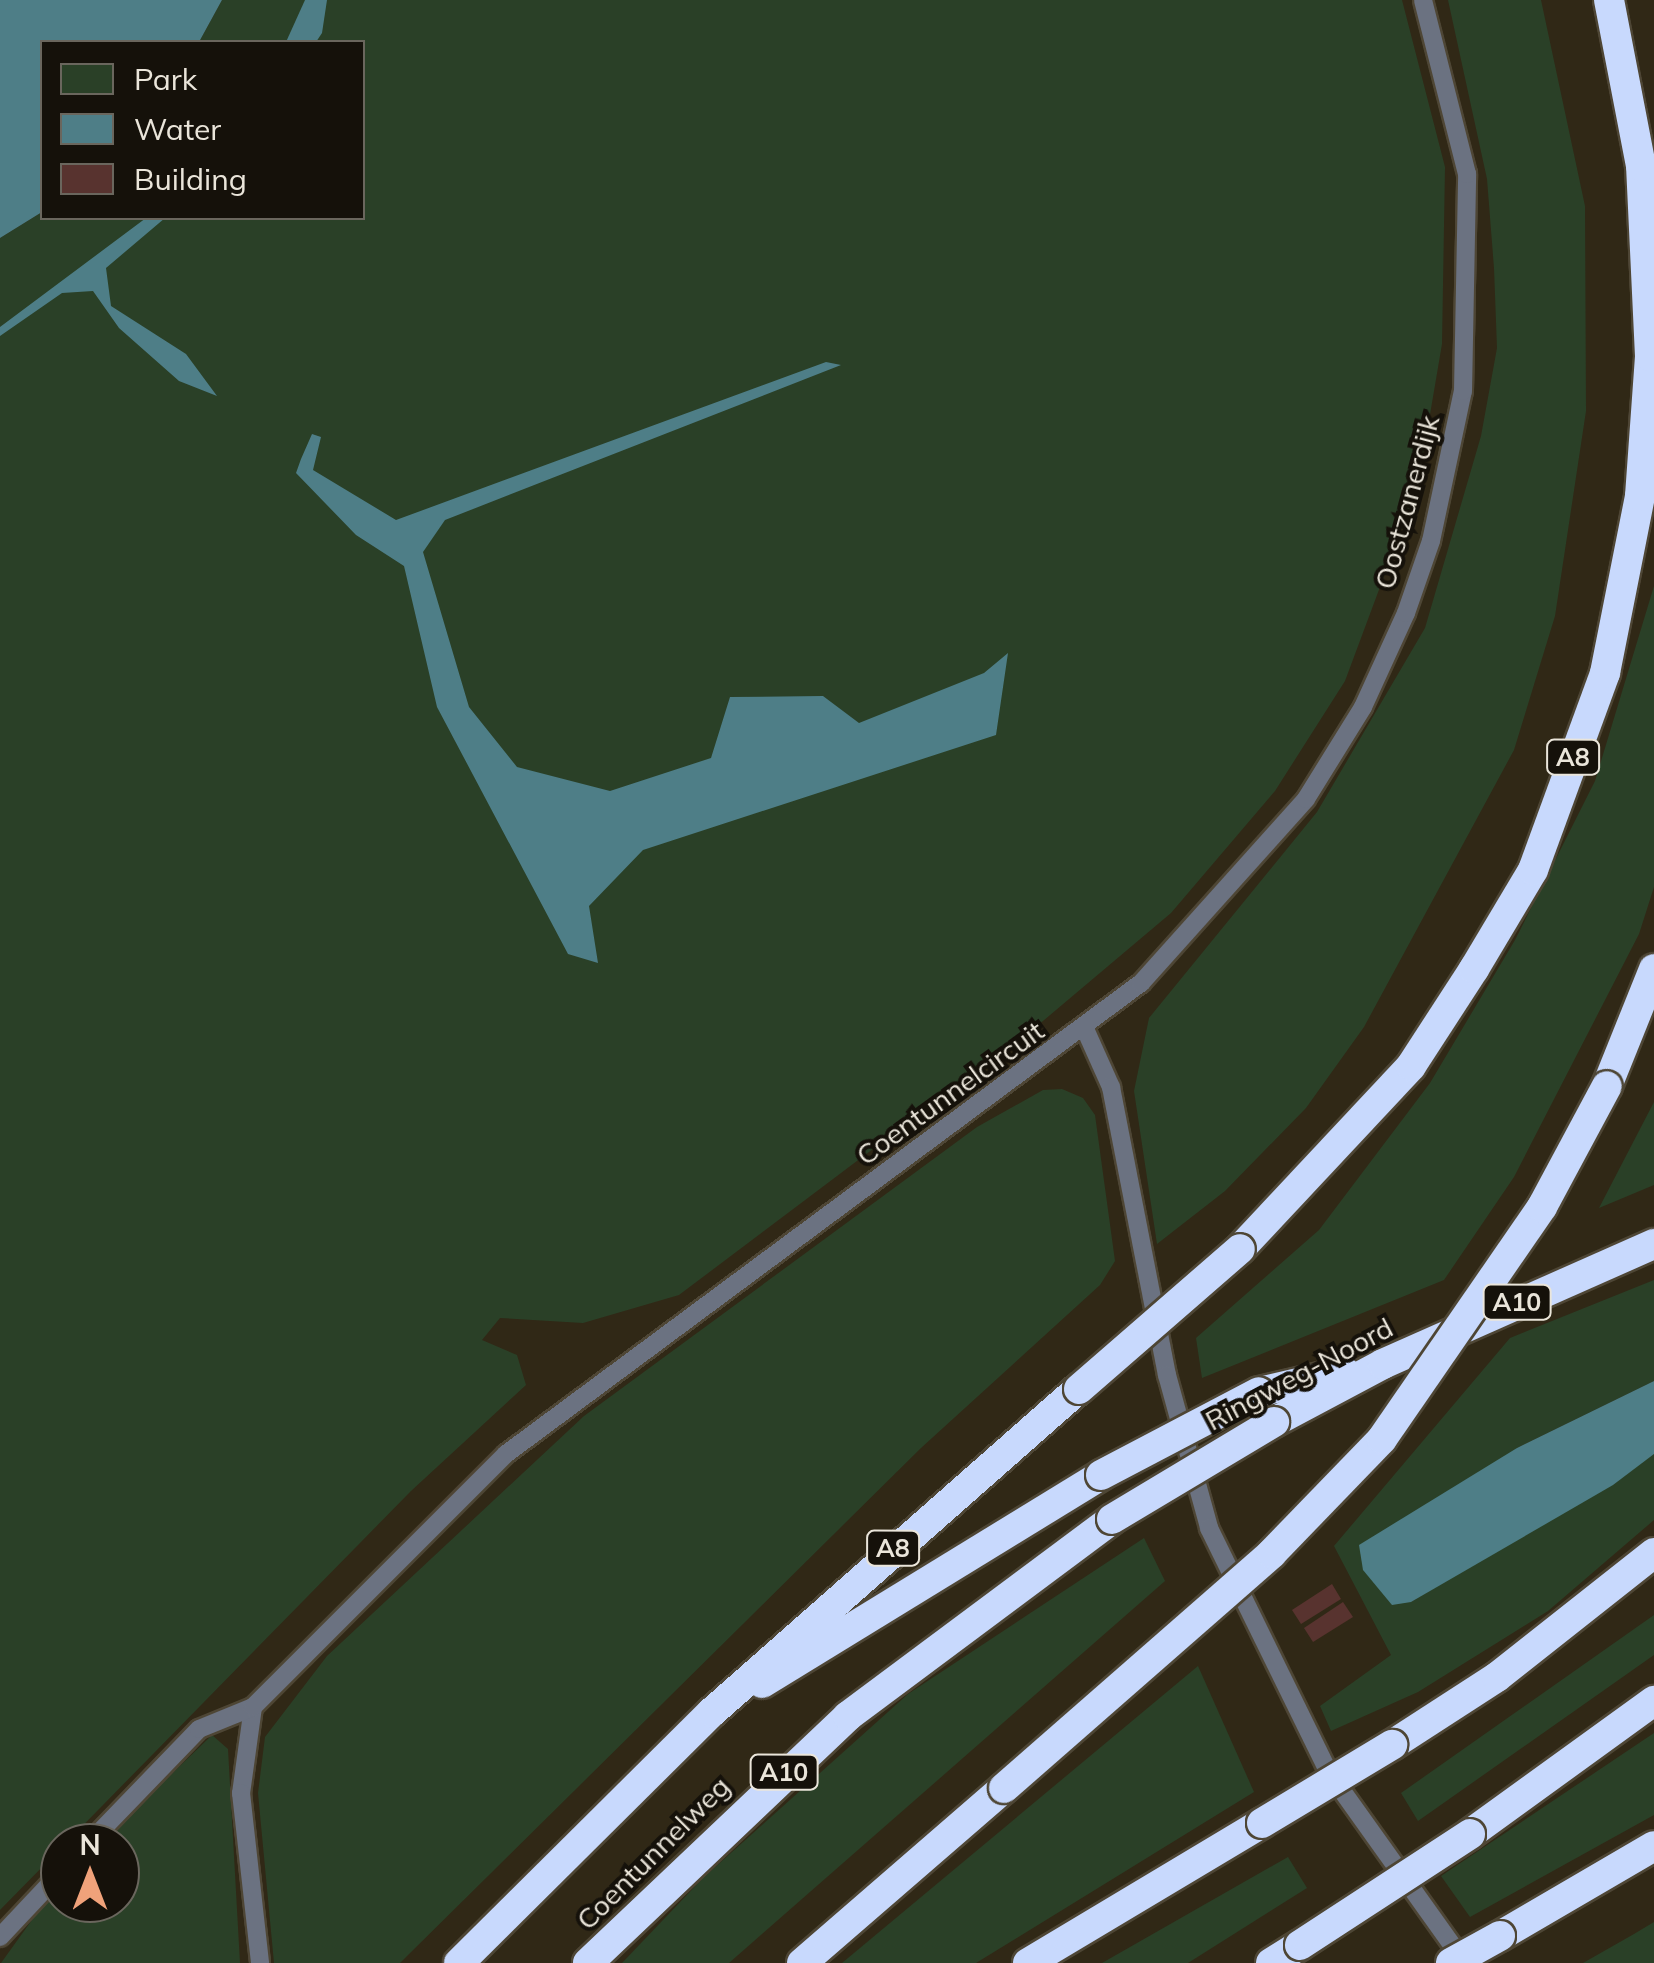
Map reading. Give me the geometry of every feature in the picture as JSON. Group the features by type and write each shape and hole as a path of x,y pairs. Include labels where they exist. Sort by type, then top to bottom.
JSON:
{"highway":[{"name":"A8","path":"712,1712 1240,1248 1412,1066 1533,870 1605,673 1640,496 1650,356 1641,166 1609,0"},
{"path":"802,1963 1272,1553 1382,1439 1542,1206 1607,1086 1654,969"},
{"name":"Ringweg-Noord","path":"996,1598 1112,1519 1274,1422 1382,1364 1654,1244"},
{"name":"A10","path":"459,1963 712,1712 1101,1475 1259,1392 1382,1364"},
{"path":"1028,1963 1392,1745 1497,1677 1654,1554"},
{"name":"Coentunnelweg","path":"588,1963 764,1790 996,1598"},
{"path":"1270,1963 1470,1834 1654,1701"},
{"path":"1451,1963 1654,1846"}],"lane":[{"name":"Oostzanerdijk","path":"1085,1029 1194,930 1306,799 1363,706 1432,541 1463,390 1472,230 1467,174 1423,0"},
{"name":"Coentunnelcircuit","path":"108,1823 199,1729 254,1707 506,1454 1085,1029 1111,1087 1166,1375 1209,1528 1328,1771 1465,1963"},
{"path":"254,1707 241,1807 260,1963"},
{"path":"0,1936 40,1894"}],"green space":[{"path":"222,0 1402,0 1445,167 1442,344 1418,485 1345,681 1275,791 1171,913 1043,1021 679,1295 583,1323 500,1318 482,1340 517,1355 526,1385 411,1491 85,1823 40,1823 40,1869 0,1910 0,238 40,213 40,220 365,220 365,40 200,40"},
{"path":"1448,0 1541,0 1585,206 1586,411 1555,616 1514,750 1364,1027 1306,1108 1225,1191 1157,1244 1134,1091 1149,1018 1317,812 1425,628 1481,436 1497,348 1494,268 1487,179"},
{"path":"1654,586 1654,887 1639,934 1514,1177 1444,1280 1202,1378 1196,1338 1319,1230 1430,1083 1515,940 1595,781"},
{"path":"1062,1089 1083,1098 1095,1115 1115,1261 1100,1285 921,1448 400,1963 274,1963 258,1793 265,1737 327,1656 584,1416 977,1127 1043,1090"},
{"path":"1654,1102 1654,1185 1599,1208"},
{"path":"1654,1280 1654,1381 1517,1448 1411,1602 1654,1454 1654,1520 1548,1611 1418,1692 1331,1731 1320,1706 1391,1655 1334,1546 1510,1338"},
{"path":"1144,1538 1165,1581 729,1963 622,1963 703,1878 908,1694"},
{"path":"1654,1615 1654,1655 1418,1821 1401,1793"},
{"path":"1198,1666 1254,1792 976,1963 842,1963"},
{"path":"1654,1733 1654,1815 1470,1917 1441,1876"},
{"path":"212,1735 228,1749 240,1963 1,1963 40,1909 40,1923 140,1923 140,1823 121,1823"},
{"path":"1288,1857 1307,1888 1188,1963 1102,1963"},
{"path":"1654,1922 1654,1963 1583,1963 1634,1934"}],"water":[{"path":"0,0 222,0 200,40 40,40 40,213 0,238"},
{"path":"305,0 327,0 317,40 287,40"},
{"path":"143,220 163,220 106,268 111,306 186,354 217,396 179,381 119,328 93,291 62,293 0,336 0,327"},
{"path":"826,362 841,365 445,520 423,552 469,707 517,767 610,791 711,758 730,697 823,696 859,723 984,673 1008,653 996,735 643,850 589,906 598,963 568,954 437,707 404,566 356,535 296,473 301,459 312,434 321,437 313,470 396,520"},
{"path":"1654,1381 1654,1454 1613,1485 1411,1602 1392,1605 1363,1570 1359,1545 1517,1448"}],"building":[{"path":"1332,1584 1341,1599 1301,1624 1292,1610"},
{"path":"1343,1602 1353,1617 1313,1642 1304,1628"}]}
